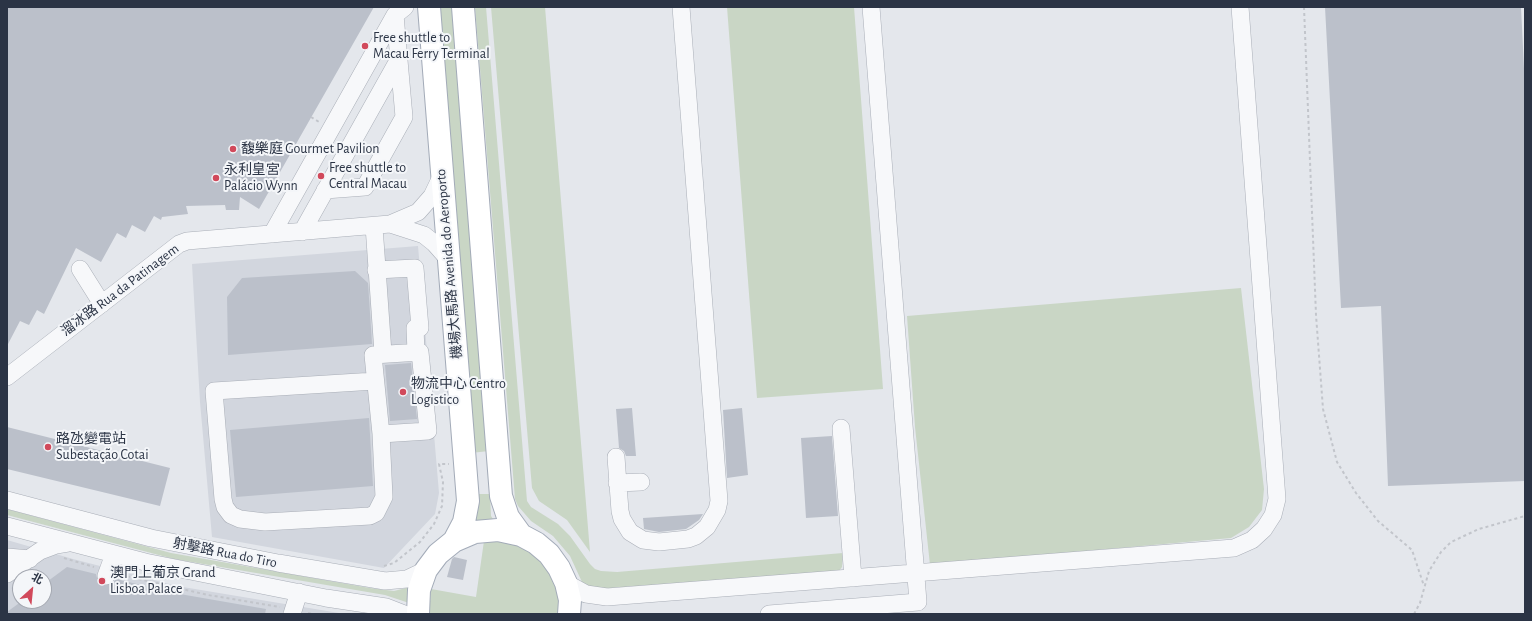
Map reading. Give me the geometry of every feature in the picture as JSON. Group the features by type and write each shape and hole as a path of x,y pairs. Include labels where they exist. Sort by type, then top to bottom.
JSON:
{"main road":[{"name":"機場大馬路 Avenida do Aeroporto","path":"429,7 468,501 464,522 454,541"},
{"path":"463,7 501,496 508,517 521,535"},
{"path":"418,614 419,590 426,570 438,554 454,541 475,532 498,530 521,535 536,543 549,554 559,568 566,583 570,600 569,614"}],"street":[{"path":"616,457 622,519 630,532 643,540 659,542 688,539 696,536 707,527 717,510 718,493 681,7"},
{"path":"769,614 918,602 871,7"},
{"path":"566,583 586,594 607,597 1234,548 1252,540 1264,529 1273,515 1277,499 1240,7"},
{"path":"325,190 365,187 404,117 399,59 400,11"},
{"path":"272,234 400,11"},
{"path":"302,232 399,59"},
{"name":"溜冰路 Rua da Patinagem","path":"7,377 179,244 186,241 382,225 418,212 432,196 442,174"},
{"name":"溜冰路 Rua da Patinagem","path":"382,225 424,235 434,243 449,260"},
{"path":"382,225 376,270 383,353"},
{"path":"376,270 415,268 420,328 415,328 416,352"},
{"path":"80,269 102,304"},
{"path":"375,381 214,391 223,499 225,507 231,515 240,519 265,522 370,516 376,513 384,497 381,434 373,355 383,353 420,352 428,431 381,434"},
{"path":"841,428 853,578"},
{"path":"618,483 641,482"},
{"name":"射擊路 Rua do Tiro","path":"7,500 151,538 278,563 396,581 417,576 426,570"},
{"name":"射擊路 Rua do Tiro","path":"13,528 30,519 29,511 25,505"},
{"name":"射擊路 Rua do Tiro","path":"13,528 153,564 326,598 386,606 404,614"},
{"path":"7,574 35,555 56,545 72,543"},
{"path":"107,574 114,554"},
{"path":"7,557 35,555"},
{"path":"293,612 299,592"}],"path":[{"path":"1304,7 1316,314 1323,409 1337,462 1356,493 1378,521 1412,550 1424,586"},
{"path":"1414,614 1420,603 1429,571 1441,552 1451,542 1479,529 1525,516"},
{"path":"35,555 107,574 293,612 314,614"}],"shaded area":[{"name":"物流中心 Centro Logistico","path":"418,246 439,493 435,514 384,568 212,537 200,402 192,264"},
{"name":"澳門上葡京 Grand Lisboa Palace","path":"7,540 177,586 345,614 7,614"}],"green space":[{"path":"436,7 455,7 489,451 471,453"},
{"path":"475,7 486,7 527,501 531,507 558,524 570,536 590,564 595,569 601,571 617,572 843,553 842,567 839,571 598,589 587,586 582,582 570,556 553,536 531,521 518,506 515,499"},
{"path":"491,7 545,7 590,552 567,520 539,501 532,488"},
{"path":"727,7 854,7 883,389 757,398"},
{"path":"1241,288 1264,489 1262,510 1249,527 1231,538 930,565 915,427 907,316"},
{"path":"472,494 490,494 491,516 495,522 469,523"},
{"path":"7,509 171,553 370,588 394,591 410,587 409,603 385,595 174,559 7,515"},
{"path":"484,541 506,541 527,549 544,563 555,581 560,602 559,614 429,614 431,589 476,597"}],"building":[{"name":"永利皇宮 Palácio Wynn","path":"7,7 374,7 259,209 240,197 239,210 226,210 225,205 186,206 188,214 162,217 161,220 154,216 145,232 132,225 126,238 117,233 101,262 76,248 44,314 37,310 29,325 20,321 7,346"},
{"path":"1325,7 1521,7 1525,89 1525,481 1388,486 1381,306 1341,308"},
{"path":"355,271 368,283 372,344 228,355 227,297 242,278"},
{"name":"物流中心 Centro Logistico","path":"411,363 417,419 390,421 385,365"},
{"path":"632,408 636,456 626,456 624,451 619,448 616,409"},
{"path":"742,408 748,475 727,478 723,410"},
{"path":"369,418 373,486 236,497 230,430"},
{"name":"路氹變電站 Subestação Cotai","path":"7,427 170,468 160,506 7,469"},
{"path":"832,436 838,516 806,518 801,438"},
{"path":"703,514 699,520 686,529 659,532 644,529 643,518"},
{"path":"454,557 467,560 463,580 447,577 452,559"},
{"path":"67,567 96,574 98,582 103,585 112,584 116,579 174,593 266,609 265,614 7,614 7,612 12,608 52,609 52,578"}],"place":[{"name":"Free shuttle to Macau Ferry Terminal","path":"365,46"},
{"name":"馥樂庭 Gourmet Pavilion","path":"233,149"},
{"name":"Free shuttle to Central Macau","path":"321,176"},
{"name":"永利皇宮 Palácio Wynn","path":"216,178"},
{"name":"物流中心 Centro Logistico","path":"403,392"},
{"name":"路氹變電站 Subestação Cotai","path":"48,447"},
{"name":"澳門上葡京 Grand Lisboa Palace","path":"102,581"}]}
